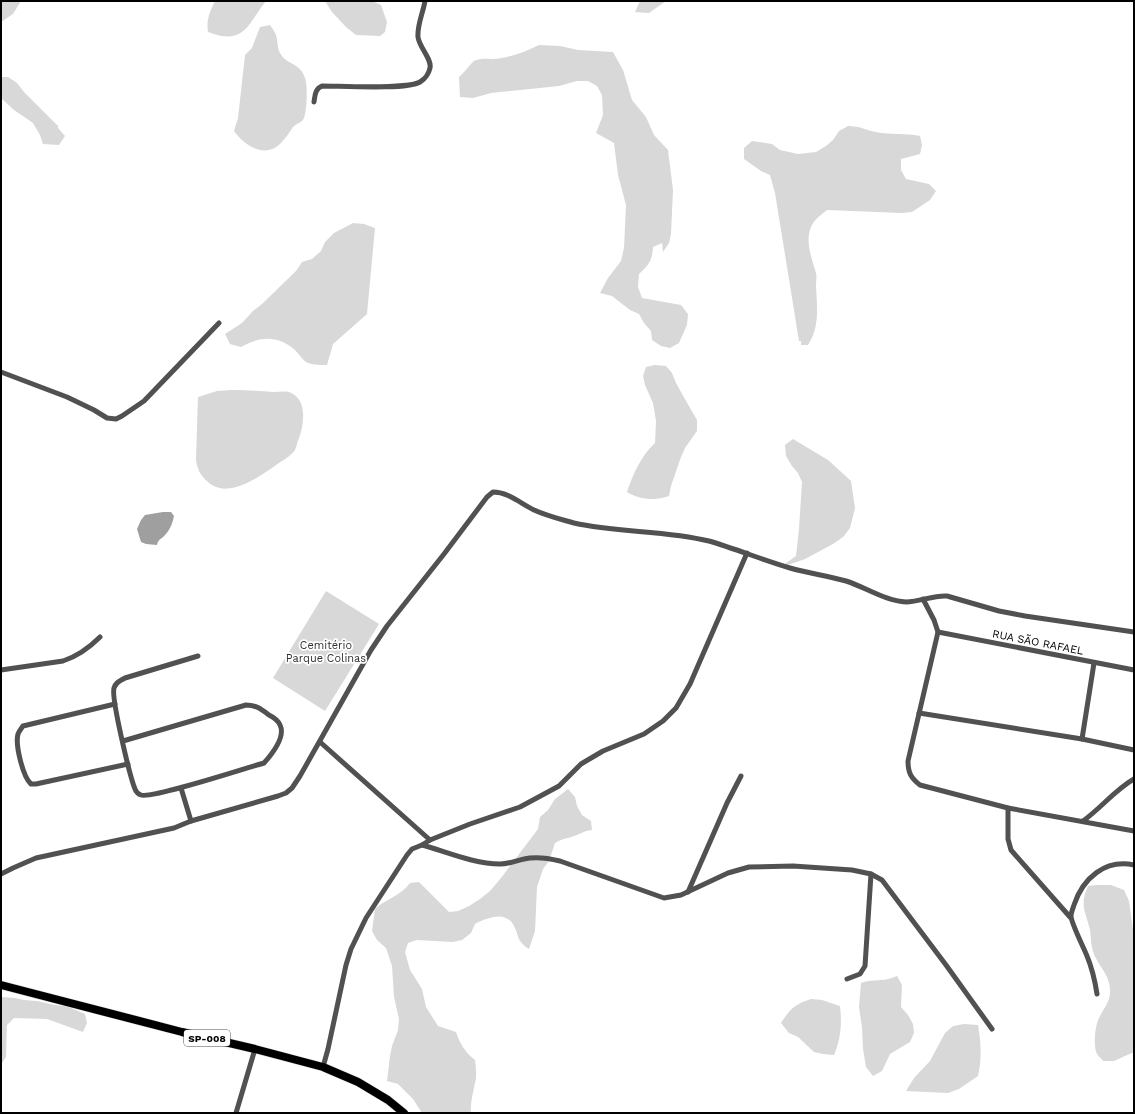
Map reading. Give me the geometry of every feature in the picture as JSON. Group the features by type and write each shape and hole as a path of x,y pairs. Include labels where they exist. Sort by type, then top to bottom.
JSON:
{"main road":[{"name":"SP-008","path":"1,985 323,1067 358,1082 388,1100 404,1113"}],"street":[{"path":"314,102 316,90 322,86 382,87 410,85 419,83 426,77 430,70 430,64 419,42 418,36 425,1"},
{"path":"1,372 67,397 94,410 106,418 116,419 144,401 219,323"},
{"path":"1,874 36,858 174,828 191,821 286,793 292,788 300,776 372,650 388,626 487,497 493,492 503,493 534,510 554,518 622,530 692,538 747,553 810,574 846,581 886,597 904,602 940,595 999,611 1025,616 1134,632"},
{"path":"323,1067 351,949 366,918 407,855 412,849 430,840 494,815 520,807 559,786 581,764 603,751 644,734 663,721 676,708 690,684 747,553"},
{"path":"923,599 934,620 938,632 908,761 908,769 913,780 920,785 1008,808 1134,831"},
{"name":"RUA SÃO RAFAEL","path":"938,632 1134,670"},
{"path":"1,670 63,661 72,658 89,648 100,637"},
{"path":"123,741 246,705 257,707 277,720 281,726 282,733 272,754 264,763 181,788 150,796 142,796 138,793 135,788 128,764 123,741 115,704 114,690 118,682 198,656"},
{"path":"1082,739 1094,663"},
{"path":"115,704 23,726 17,740 25,776 31,784 128,764"},
{"path":"919,713 1082,739 1134,750"},
{"path":"320,742 430,840"},
{"path":"688,892 741,776"},
{"path":"1083,821 1119,789 1134,779"},
{"path":"181,788 191,821"},
{"path":"1008,808 1008,838 1011,850 1070,917 1093,973 1097,994"},
{"path":"422,845 491,864 510,864 523,859 547,857 664,898 681,895 728,873 749,867 793,866 852,870 871,874 882,880 992,1029"},
{"path":"1070,917 1082,886 1102,868 1120,864 1134,865"},
{"path":"847,979 860,974 865,966 871,874"},
{"path":"236,1113 255,1049"}],"green space":[{"path":"1,1 21,1 13,14 1,22"},
{"path":"215,1 266,1 244,31 238,35 220,36 208,32 209,16"},
{"path":"325,1 372,1 381,5 387,22 385,32 380,36 356,35 332,12"},
{"path":"640,1 666,1 649,13 635,12"},
{"path":"270,25 276,35 280,53 286,60 300,69 303,73 307,93 303,120 293,127 280,144 274,148 261,150 243,141 234,131 238,118 245,55 252,48 260,27"},
{"path":"539,45 560,46 578,50 613,52 623,70 632,100 646,117 654,135 668,150 673,190 671,234 669,243 663,252 662,243 653,247 652,256 649,262 639,274 638,287 642,298 681,305 688,314 687,325 679,343 670,348 661,346 652,340 651,331 639,314 630,310 612,296 600,293 608,278 621,261 624,248 626,205 618,175 614,143 596,133 603,115 602,95 597,86 588,81 577,81 559,86 491,93 473,98 460,97 459,77 474,61 511,56"},
{"path":"1,77 8,77 17,83 58,126 65,136 59,145 43,144 33,123 14,110 1,98"},
{"path":"848,126 882,133 920,136 922,145 920,154 901,159 901,170 906,179 929,184 936,191 930,200 912,212 902,213 827,210 815,221 810,231 809,243 816,275 817,316 812,338 808,345 801,345 801,341 799,341 775,193 770,175 761,171 744,159 744,148 752,141 772,144 780,150 798,154 816,152 833,140 839,131"},
{"path":"353,223 364,224 375,228 367,314 333,344 327,365 315,365 308,363 289,345 275,340 262,339 248,343 241,347 230,344 225,334 242,323 296,271 302,262 312,259 321,251 325,242 334,233"},
{"path":"655,365 666,366 672,373 697,420 697,431 685,448 681,457 669,496 659,499 648,499 637,497 627,492 638,466 655,443 656,421 653,403 645,385 643,376 646,367"},
{"path":"217,391 289,392 295,395 299,400 302,406 303,419 301,432 295,450 291,455 243,485 225,489 216,487 208,482 199,472 197,466 198,397"},
{"path":"793,439 828,460 851,481 855,508 850,528 843,537 805,559 779,568 796,556 799,529 802,482 798,473 786,456 785,445"},
{"name":"Cemitério Parque Colinas","path":"326,591 379,624 325,711 273,678"},
{"path":"568,789 575,797 577,806 582,815 591,821 592,830 562,839 555,843 549,861 543,869 537,887 535,931 529,949 520,941 511,921 501,917 491,918 475,924 471,933 462,940 453,942 417,940 408,943 405,952 410,970 422,989 426,1007 438,1026 456,1032 463,1048 475,1060 476,1069 476,1078 471,1102 471,1113 422,1113 413,1099 398,1084 387,1081 390,1056 398,1030 399,1019 394,997 392,966 386,948 377,940 372,931 375,909 402,891 410,883 419,882 449,912 458,911 469,906 490,891 501,878 538,829 540,817 548,810 555,799"},
{"path":"1111,885 1124,890 1129,901 1134,937 1134,1052 1114,1061 1103,1061 1097,1054 1095,1046 1096,1026 1110,994 1110,985 1093,951 1090,930 1084,909 1085,893 1088,886"},
{"path":"897,976 902,985 901,1007 913,1024 914,1033 910,1042 890,1054 882,1071 873,1076 866,1067 863,1049 859,1007 861,983"},
{"path":"1,997 66,1006 85,1014 87,1023 83,1032 47,1019 14,1018 7,1025 6,1057 1,1064"},
{"path":"811,999 822,1000 840,1006 840,1031 834,1055 814,1052 798,1037 789,1033 781,1023 793,1008"},
{"path":"964,1024 978,1025 981,1050 978,1076 959,1089 948,1093 906,1091 914,1078 930,1061 945,1033 953,1026"}],"shaded area":[{"path":"171,512 174,516 167,533 159,540 157,545 141,542 137,529 141,520 145,515"}]}
